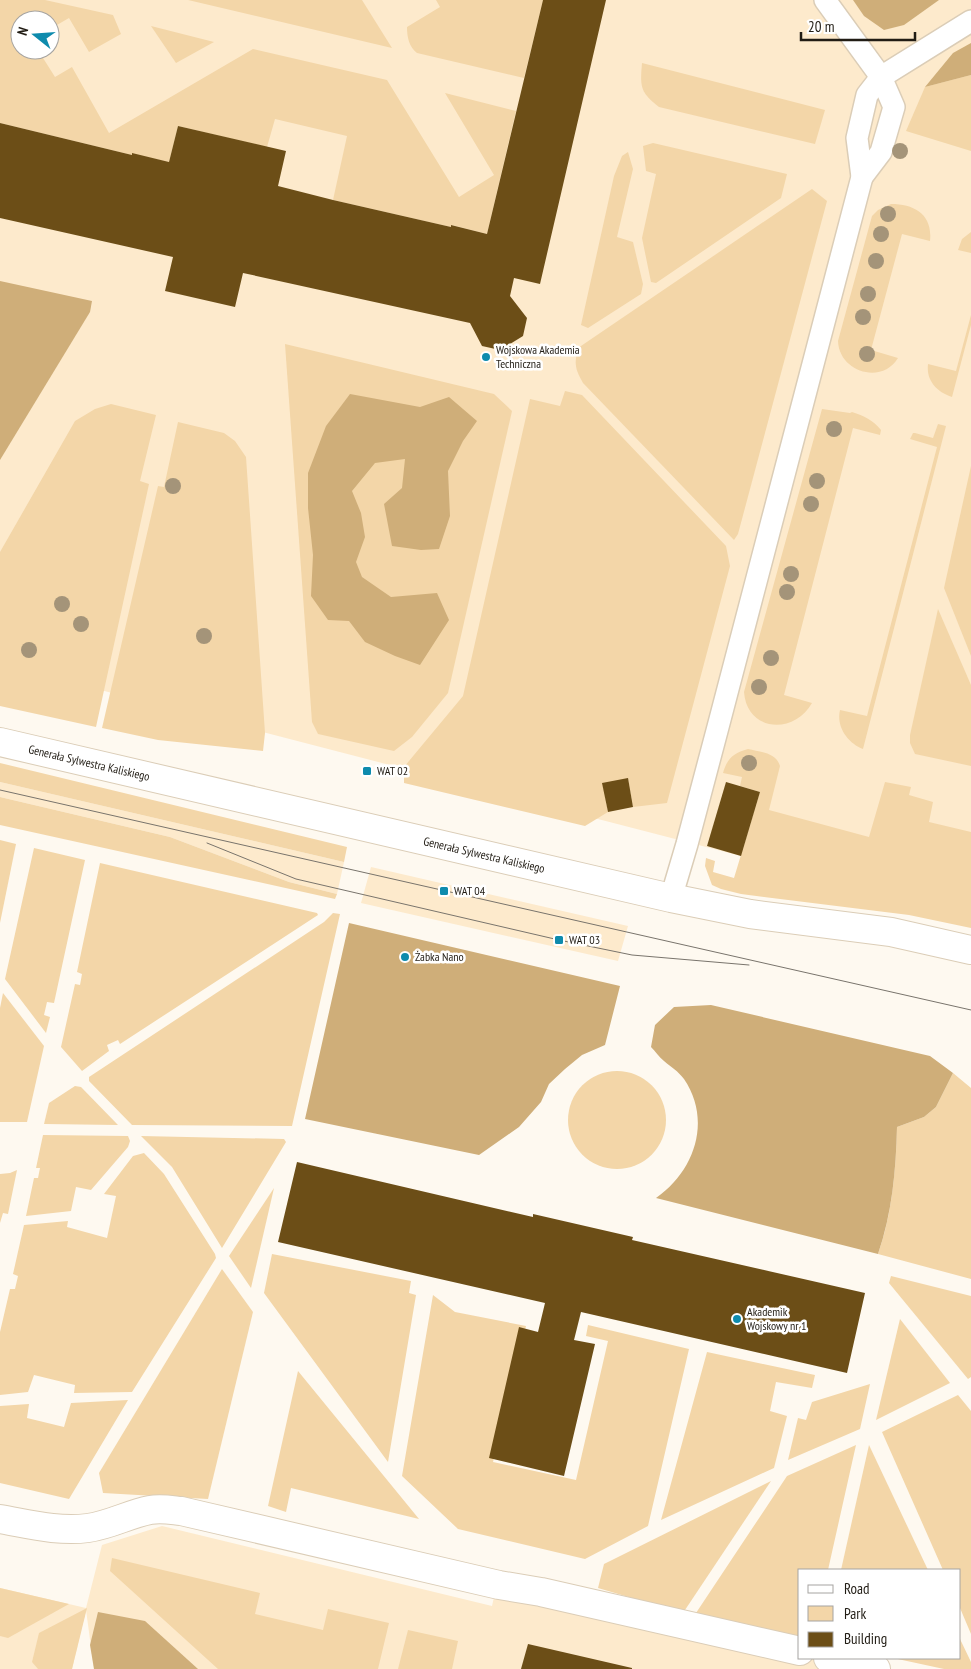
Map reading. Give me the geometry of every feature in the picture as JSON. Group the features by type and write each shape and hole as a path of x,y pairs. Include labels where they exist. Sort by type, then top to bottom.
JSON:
{"street":[{"name":"Generała Sylwestra Kaliskiego","path":"0,742 670,898 750,914 891,932 971,950"},
{"path":"0,1519 59,1529 87,1528 110,1523 150,1510 165,1509 798,1651"},
{"path":"832,1659 876,1669"}],"lane":[{"path":"670,898 687,844 723,709 862,177 880,152 894,107 881,77 825,0"},
{"path":"862,177 857,138 867,95 881,77 971,20"}],"shaded area":[{"name":"Wojskowa Akademia Techniczna","path":"0,0 971,0 971,870 751,821 741,856 0,664"},
{"path":"853,0 939,0 904,25 884,30 864,16"},
{"path":"971,43 971,75 925,87 953,53"},
{"path":"0,281 92,301 90,312 0,460"},
{"path":"350,394 420,407 449,397 477,421 463,441 448,471 450,516 439,549 421,550 392,546 384,504 402,488 405,459 375,463 352,491 361,513 365,537 356,562 362,577 391,597 437,593 449,620 420,665 365,642 349,621 328,620 311,596 313,555 308,508 308,473 326,426"},
{"path":"0,782 344,862 337,894 289,882 170,837 0,797"},
{"path":"371,867 628,926 618,961 361,903"},
{"path":"349,923 620,986 605,1045 582,1055 565,1069 549,1084 541,1102 519,1127 479,1155 305,1119"},
{"path":"711,1005 930,1056 953,1073 936,1107 924,1117 897,1127 892,1192 887,1223 878,1254 656,1198 670,1187 681,1174 695,1144 698,1128 697,1111 684,1079 651,1047 655,1025 674,1007"},
{"path":"162,1526 492,1606 496,1588 798,1656 798,1659 810,1659 854,1669 94,1669 86,1610 72,1669 0,1669 0,1588 86,1608 102,1545"},
{"path":"98,1612 145,1621 198,1669 94,1669 90,1645"}],"green space":[{"path":"0,0 45,0 113,15 121,34 89,52 69,18 60,23 60,10 10,10 10,60 44,60 55,77 72,67 109,133 253,49 387,80 459,197 494,175 445,93 516,111 487,234 333,200 347,136 275,119 267,147 178,126 169,162 0,123"},
{"path":"188,0 362,0 392,48"},
{"path":"436,0 543,0 524,78 417,53 409,42 407,27 440,7"},
{"path":"151,26 214,42 176,63"},
{"path":"642,63 825,110 815,144 659,107 648,97 641,84"},
{"path":"971,75 971,151 906,131 925,87"},
{"path":"653,143 787,174 781,198 656,283 651,282 642,238 656,174 646,171 643,146"},
{"path":"628,152 633,169 617,237 633,242 643,284 641,294 588,328 581,325 614,176 622,156"},
{"path":"812,189 827,201 738,534 734,540 583,383 576,366 578,348"},
{"path":"891,204 908,206 921,213 929,224 930,241 902,234 871,350 898,358 891,366 882,371 872,373 853,367 846,361 840,352 838,341 872,216 878,210"},
{"path":"971,232 971,253 958,250 962,239"},
{"path":"971,315 971,325 952,397 937,389 931,381 928,364 956,371"},
{"path":"285,344 494,394 512,411 448,693 412,737 394,751 318,734 312,722"},
{"path":"565,391 582,395 726,546 730,566 667,803 633,807 628,779 603,784 608,812 585,826 404,783 404,767 463,696 530,399 560,406"},
{"path":"111,404 156,415 140,481 149,484 96,727 0,706 0,552 75,421 95,409"},
{"path":"822,409 852,412 871,421 881,430 880,435 853,428 784,695 812,703 804,713 794,720 783,724 772,724 762,721 753,715 747,705 744,692"},
{"path":"178,422 224,433 235,441 246,457 265,733 263,751 158,740 102,728 158,486 164,487"},
{"path":"938,424 946,426 863,749 844,734 839,716 840,710 867,716 937,447 910,439 913,433 933,438"},
{"path":"971,466 971,656 944,588"},
{"path":"938,609 971,685 971,766 915,754 910,743 910,735"},
{"path":"748,749 771,755 778,761 780,766 769,810 869,837 885,782 911,787 909,795 933,802 929,822 971,832 971,928 909,915 741,894 712,885 705,866 706,858 715,861 713,872 734,878 760,792 740,786 742,777 723,773 731,757 738,752"},
{"path":"0,763 347,847 344,862 0,782"},
{"path":"0,797 170,837 289,882 337,894 335,899 0,825"},
{"path":"0,840 16,844 0,923"},
{"path":"34,848 85,860 54,1003 47,1002 44,1015 50,1017 46,1033 5,979"},
{"path":"100,863 317,913 318,915 120,1044 118,1040 107,1045 109,1051 82,1071 61,1047 75,984 80,985 82,974 77,972"},
{"path":"333,913 340,914 292,1126 132,1125 89,1081 89,1077 324,922"},
{"path":"3,993 44,1046 27,1122 0,1122 0,1008"},
{"path":"617,1071 636,1074 652,1085 663,1101 666,1120 663,1139 652,1155 636,1166 617,1169 598,1166 582,1155 571,1139 568,1120 571,1101 582,1085 598,1074"},
{"path":"953,1073 971,1088 971,1279 878,1254 887,1224 892,1192 897,1127 924,1117 936,1107"},
{"path":"75,1086 81,1087 118,1125 44,1124 49,1103"},
{"path":"43,1135 128,1136 130,1141 128,1147 91,1190 76,1187 71,1211 26,1216 34,1178 38,1178 40,1168 36,1168"},
{"path":"141,1136 284,1139 286,1142 222,1248 172,1167"},
{"path":"144,1153 164,1174 216,1258 132,1392 74,1393 75,1385 34,1375 28,1392 0,1395 0,1332 10,1289 15,1289 18,1276 13,1274 24,1225 68,1221 67,1227 107,1238 116,1196 104,1194 133,1156"},
{"path":"17,1170 8,1214 3,1213 0,1223 0,1174"},
{"path":"274,1188 251,1288 229,1256"},
{"path":"272,1254 411,1281 409,1293 416,1295 388,1462 264,1293"},
{"path":"222,1269 253,1312 208,1499 103,1493 99,1473"},
{"path":"891,1276 971,1296 971,1377 968,1379 889,1283"},
{"path":"433,1295 455,1312 526,1326 493,1462 576,1480 608,1341 586,1336 588,1325 689,1349 648,1526 585,1559 458,1529 402,1476"},
{"path":"900,1319 950,1383 876,1420"},
{"path":"707,1352 815,1375 812,1388 776,1382 770,1411 787,1416 774,1468 661,1520"},
{"path":"298,1371 419,1519 291,1488 286,1512 268,1506"},
{"path":"870,1384 860,1429 788,1460 798,1418 806,1420 812,1402"},
{"path":"958,1395 971,1411 971,1634 961,1610 961,1569 943,1569 882,1432"},
{"path":"128,1400 69,1499 0,1483 0,1406 29,1404 27,1418 64,1427 71,1403"},
{"path":"856,1445 828,1569 798,1569 798,1637 696,1613 787,1476"},
{"path":"869,1445 928,1569 841,1569"},
{"path":"771,1481 683,1613 598,1588 604,1564"},
{"path":"112,1558 260,1593 255,1614 323,1630 328,1609 389,1623 378,1669 218,1669 110,1571"},
{"path":"0,1588 69,1604 8,1638 0,1636"},
{"path":"87,1608 72,1669 38,1669 32,1662 39,1633"},
{"path":"408,1630 458,1641 452,1669 398,1669"},
{"path":"961,1641 971,1662 971,1669 944,1669 898,1659 961,1659"}],"building":[{"path":"543,0 606,0 540,284 514,278 510,296 527,318 523,336 500,350 482,346 470,323 243,273 235,307 165,291 173,257 0,218 0,123 169,162 178,126 286,151 278,186 487,234"},
{"path":"628,778 633,807 608,812 602,783"},
{"path":"726,782 760,792 741,856 707,846"},
{"name":"Akademik Wojskowy nr 1","path":"297,1162 533,1217 533,1214 633,1237 632,1240 865,1293 847,1373 581,1312 574,1340 595,1344 564,1476 489,1458 519,1327 538,1332 545,1303 278,1242"},
{"path":"528,1644 632,1668 632,1669 521,1669"}],"tram line":[{"path":"0,790 971,1010"},
{"path":"207,843 296,879 559,940 632,955 749,965"}],"place":[{"name":"Wojskowa Akademia Techniczna","path":"486,357"},
{"name":"WAT 02","path":"367,771"},
{"name":"WAT 04","path":"444,891"},
{"name":"WAT 03","path":"559,940"},
{"name":"Żabka Nano","path":"405,957"},
{"name":"Akademik Wojskowy nr 1","path":"737,1319"}]}
